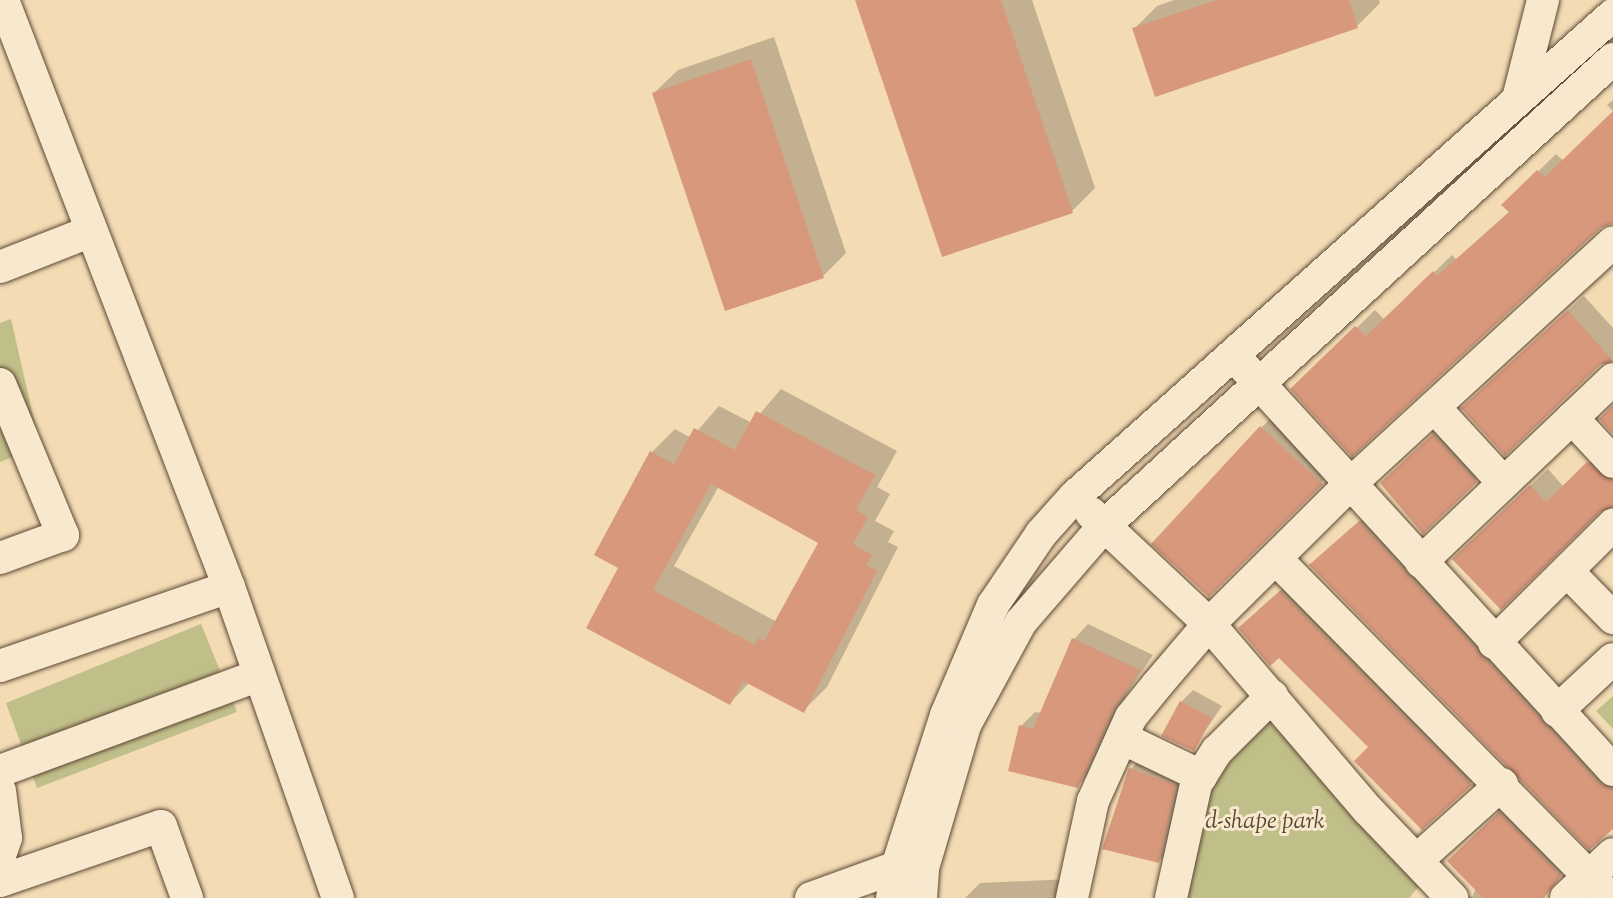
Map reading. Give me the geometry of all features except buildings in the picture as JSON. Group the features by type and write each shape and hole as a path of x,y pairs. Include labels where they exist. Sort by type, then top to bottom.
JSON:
{"street":[{"path":"3,0 6,33 89,232 229,587 338,898"},
{"path":"1518,99 1543,0"},
{"path":"908,883 946,715 993,605 1041,534 1075,496 1613,15"},
{"path":"908,883 965,725 1021,622 1104,526 1613,59"},
{"path":"0,267 89,232"},
{"path":"1072,898 1093,801 1131,717 1209,624 1277,560 1348,486 1613,242"},
{"path":"1232,355 1348,486 1613,770"},
{"path":"1421,562 1613,379"},
{"path":"0,384 7,424 63,535 0,558"},
{"path":"1434,407 1504,483"},
{"path":"1572,418 1613,462"},
{"path":"1075,496 1209,624 1452,898"},
{"path":"1494,643 1613,525"},
{"path":"1277,560 1502,784 1600,887"},
{"path":"1567,571 1613,618"},
{"path":"0,666 229,587"},
{"path":"1557,711 1613,659"},
{"path":"0,771 259,675"},
{"path":"1171,898 1171,879 1201,776 1217,751 1272,696"},
{"path":"1122,738 1201,776"},
{"path":"1417,860 1502,784"},
{"path":"0,791 6,838 0,855"},
{"path":"0,881 161,826 187,898"},
{"path":"1600,887 1613,854"},
{"path":"811,898 908,883"},
{"path":"1566,898 1600,887"}],"green space":[{"path":"11,319 40,446 0,462 0,323"},
{"path":"201,624 237,712 37,788 6,703"},
{"path":"1613,696 1613,729 1596,711"},
{"name":"d-shape park","path":"1265,717 1422,883 1409,898 1178,898 1194,792"}]}
